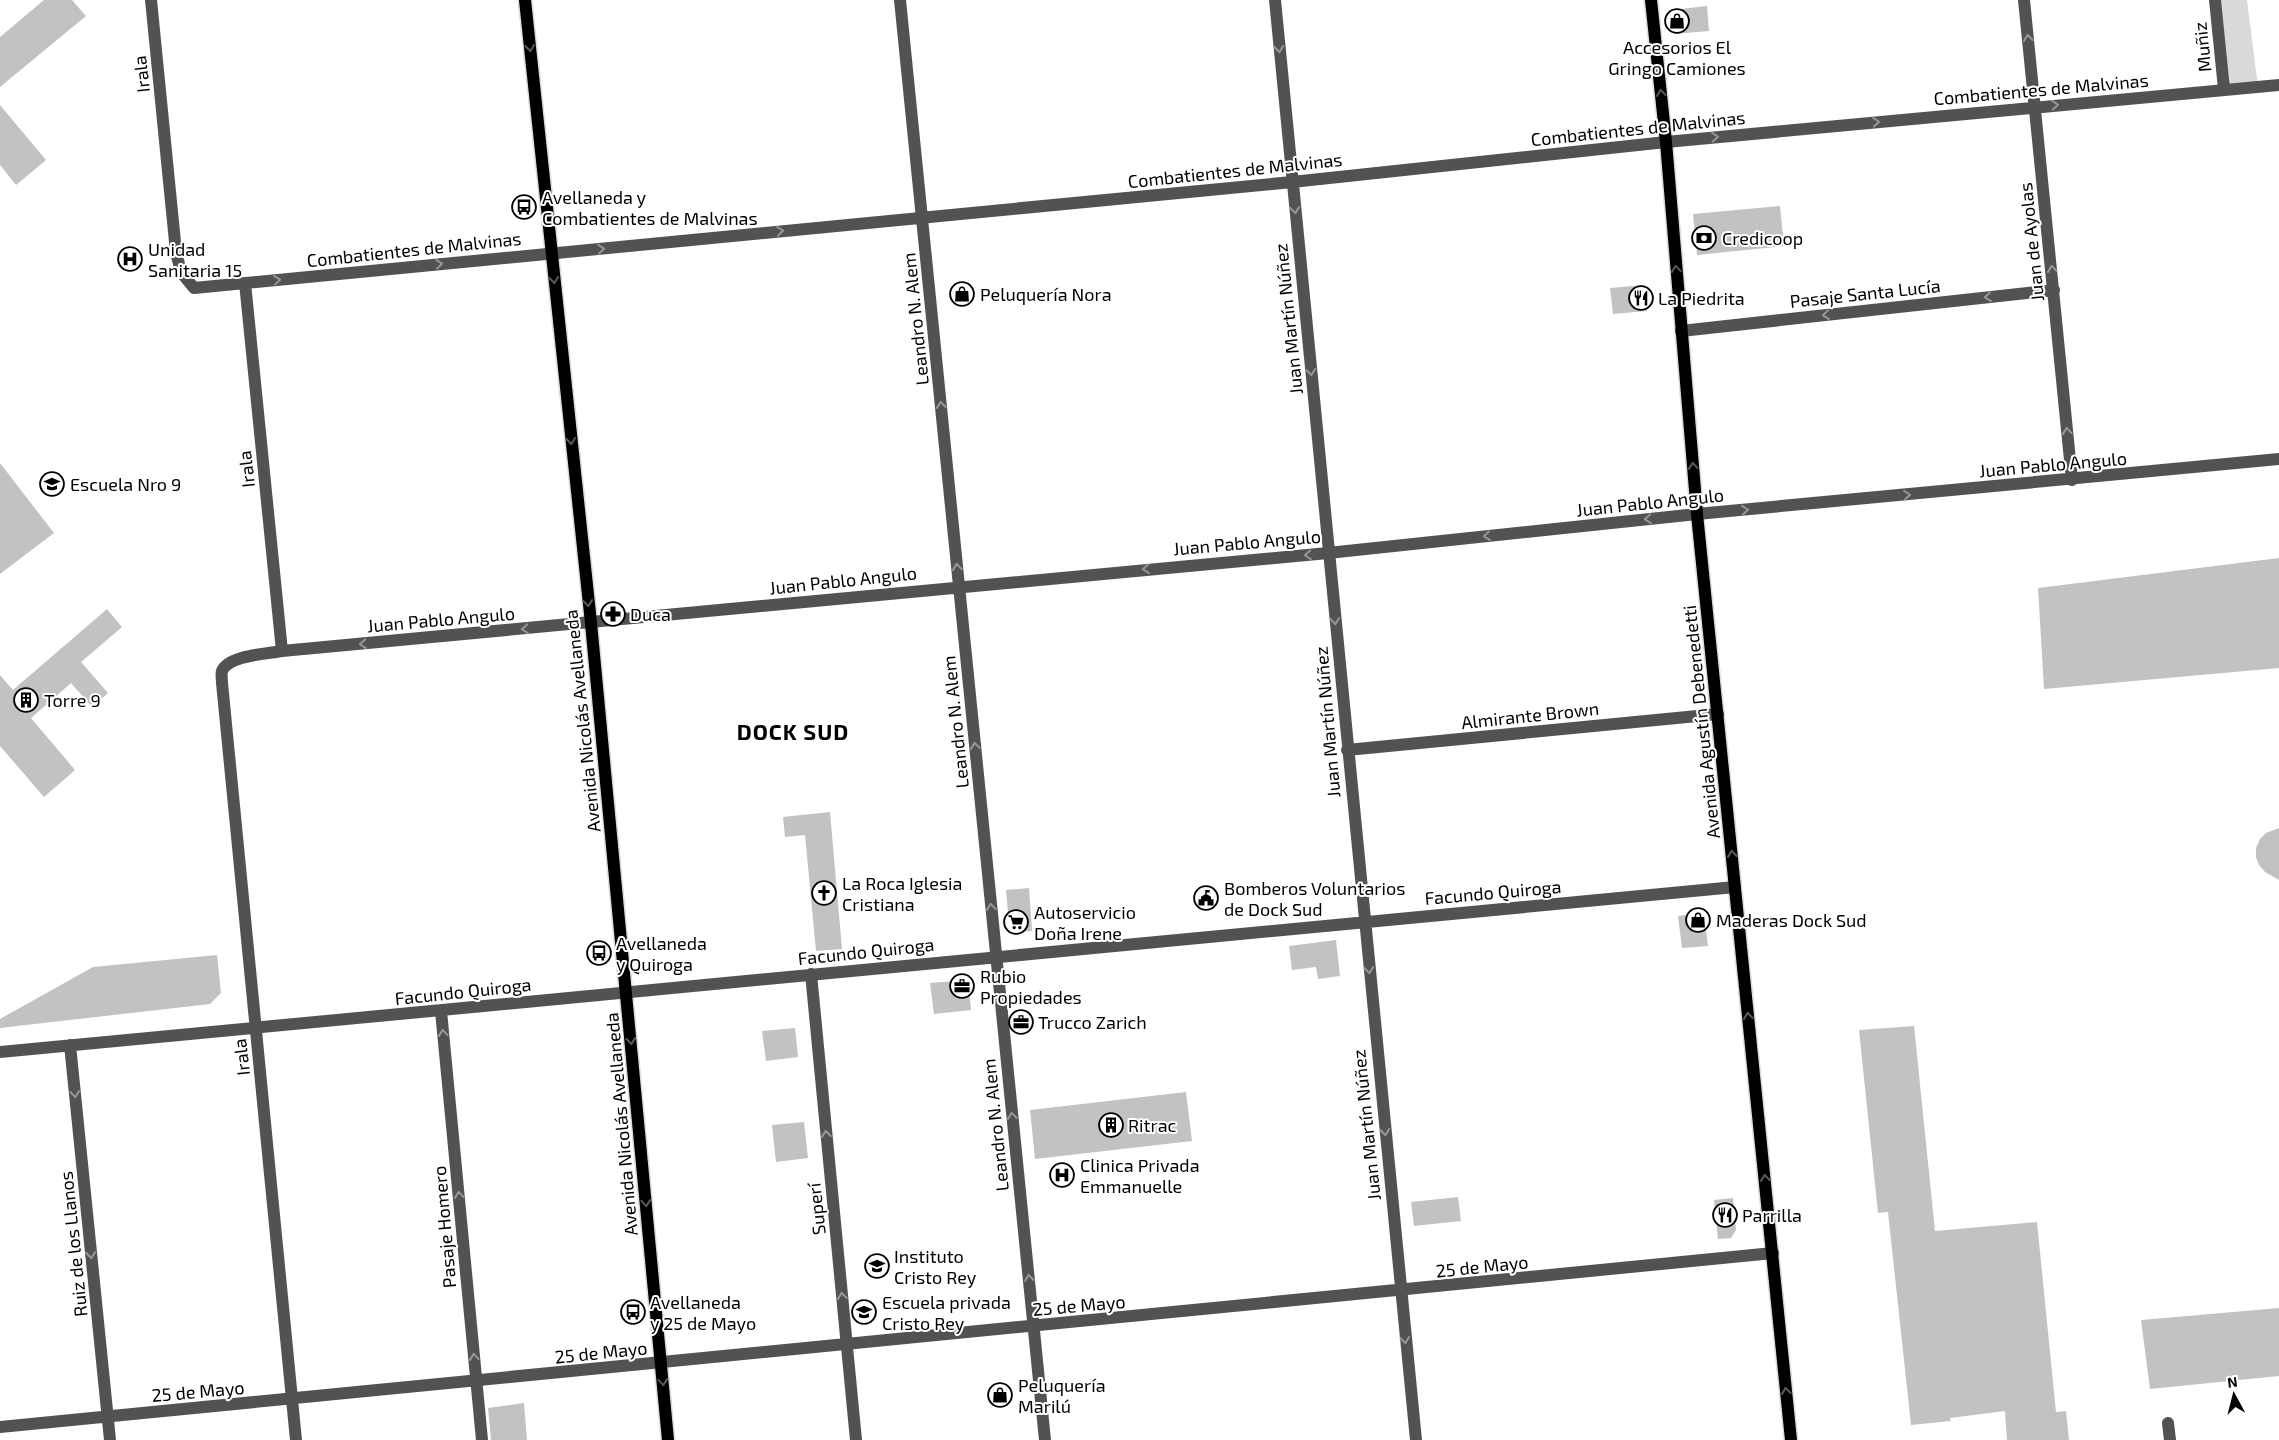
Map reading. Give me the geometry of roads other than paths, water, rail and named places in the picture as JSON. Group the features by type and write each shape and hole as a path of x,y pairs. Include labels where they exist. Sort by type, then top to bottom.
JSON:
{"main road":[{"name":"Avenida Nicolás Avellaneda","path":"525,0 627,993 668,1440"},
{"name":"Avenida Agustín Debenedetti","path":"1652,0 1666,142 1697,514 1791,1440"}],"street":[{"name":"Irala","path":"151,0 176,252 181,272 194,288"},
{"name":"Leandro N. Alem","path":"900,0 1045,1440"},
{"name":"Juan Martín Núñez","path":"1275,0 1400,1292 1416,1440"},
{"name":"Juan de Ayolas","path":"2024,0 2072,480"},
{"name":"Muñiz","path":"2215,0 2224,89"},
{"name":"Combatientes de Malvinas","path":"194,288 1292,182 1666,142 2035,106 2279,85"},
{"name":"Irala","path":"245,283 282,651"},
{"name":"Pasaje Santa Lucía","path":"1681,331 2054,290"},
{"name":"Juan Pablo Angulo","path":"222,670 230,662 238,658 282,651 590,623 959,586 1328,553 1697,514 2279,459"},
{"name":"Irala","path":"222,670 296,1440"},
{"name":"Almirante Brown","path":"1347,750 1718,714"},
{"name":"Facundo Quiroga","path":"0,1052 1735,887"},
{"name":"Superí","path":"811,974 856,1440"},
{"name":"Pasaje Homero","path":"441,1011 482,1440"},
{"name":"Ruiz de los Llanos","path":"70,1045 110,1440"},
{"name":"25 de Mayo","path":"0,1427 477,1383 1034,1326 1400,1292 1773,1253"},
{"path":"2168,1423 2170,1440"}],"place":[{"name":"Accesorios El Gringo Camiones","path":"1677,21"},
{"name":"Avellaneda y Combatientes de Malvinas","path":"524,207"},
{"name":"Credicoop","path":"1704,238"},
{"name":"Unidad Sanitaria 15","path":"130,259"},
{"name":"Peluquería Nora","path":"962,294"},
{"name":"La Piedrita","path":"1641,298"},
{"name":"Escuela Nro 9","path":"52,484"},
{"name":"Duca","path":"613,614"},
{"name":"Torre 9","path":"26,700"},
{"name":"La Roca Iglesia Cristiana","path":"824,893"},
{"name":"Bomberos Voluntarios de Dock Sud","path":"1206,898"},
{"name":"Maderas Dock Sud","path":"1698,920"},
{"name":"Autoservicio Doña Irene","path":"1016,922"},
{"name":"Avellaneda y Quiroga","path":"599,953"},
{"name":"Rubio Propiedades","path":"962,986"},
{"name":"Trucco Zarich","path":"1021,1022"},
{"name":"Ritrac","path":"1111,1125"},
{"name":"Clinica Privada Emmanuelle","path":"1062,1175"},
{"name":"Parrilla","path":"1725,1215"},
{"name":"Instituto Cristo Rey","path":"877,1266"},
{"name":"Avellaneda y 25 de Mayo","path":"633,1312"},
{"name":"Escuela privada Cristo Rey","path":"864,1312"},
{"name":"Peluquería Marilú","path":"1000,1395"}],"district":[{"name":"DOCK SUD","path":"793,731"}]}
